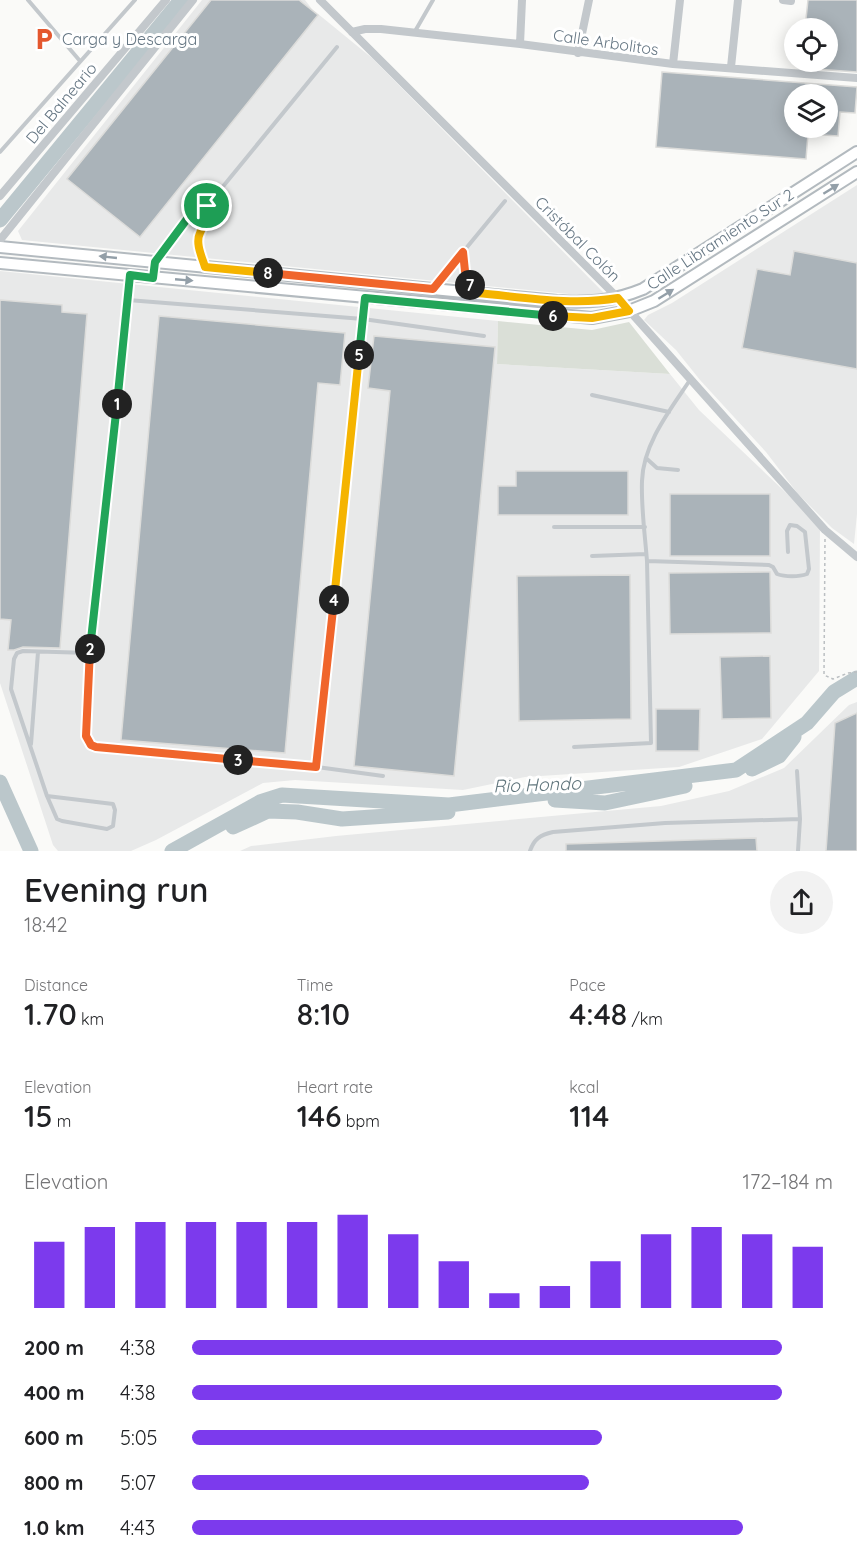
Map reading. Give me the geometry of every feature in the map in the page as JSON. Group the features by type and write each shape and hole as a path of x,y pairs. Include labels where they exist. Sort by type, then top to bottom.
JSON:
{"main road":[{"name":"Calle Libramiento Sur 2","path":"0,247 588,302 618,298 644,289 857,152"},
{"name":"Calle Libramiento Sur 2","path":"0,263 507,312 592,318 629,311 654,301 857,172"},
{"path":"798,189 809,203"},
{"path":"130,275 132,260"},
{"path":"153,278 155,262"},
{"path":"365,298 366,282"},
{"path":"507,312 508,296"}],"street":[{"name":"Del Balneario","path":"0,196 166,0"},
{"path":"0,240 193,0"},
{"name":"Cristóbal Colón","path":"320,0 618,298 825,530 857,557"},
{"path":"520,44 522,0"},
{"path":"578,53 589,0"},
{"path":"673,64 680,0"},
{"path":"731,68 738,0"},
{"path":"783,0 791,1"},
{"name":"Calle Arbolitos","path":"352,32 365,29 414,33 673,64 857,78"}],"lane":[{"path":"28,0 80,62"},
{"path":"0,152 135,0"},
{"path":"414,33 433,0"},
{"path":"155,262 193,211 207,206 337,47"},
{"path":"433,289 505,201"},
{"path":"205,267 200,254 199,238 207,222 207,206"},
{"path":"463,252 467,281 477,293"},
{"path":"130,275 89,653 86,736 91,745 96,747 316,767 382,776"},
{"path":"316,767 365,298"},
{"path":"128,300 363,319 484,336"},
{"path":"574,747 651,743 647,561 642,479 658,430 690,380"},
{"path":"592,395 669,412"},
{"path":"647,458 657,468 678,470"},
{"path":"647,561 769,565 781,576 807,574 809,569 806,532 797,526 790,525 787,531 788,552"},
{"path":"554,528 645,527"},
{"path":"592,556 646,554"},
{"path":"30,746 39,652"},
{"path":"47,796 112,804 115,810 113,826 107,829 62,822 57,819 47,796 11,689 14,659 17,653 89,653"},
{"path":"797,771 800,819 798,851"},
{"path":"530,851 533,841 544,834 553,832 665,823 800,819"}],"path":[{"path":"825,530 824,675 833,680 848,672 857,672"}],"shaded area":[{"path":"202,0 305,0 312,9 372,58 604,293 579,295 22,240 18,231"},
{"path":"857,185 857,514 854,544 832,528 798,494 766,452 700,380 676,350 644,320 648,315 672,303"},
{"path":"0,271 498,321 497,364 670,374 699,410 820,525 819,671 762,739 679,767 525,777 463,790 295,780 263,783 131,851 58,851 53,845 0,683"},
{"path":"498,321 592,330 629,322 670,374 497,364"},
{"path":"857,702 857,851 240,851 251,846 336,836 661,806 729,791 784,768 849,705"}],"building":[{"path":"211,0 299,0 318,15 140,237 67,179"},
{"path":"808,0 857,0 857,72 838,71 838,18 806,18"},
{"path":"662,72 818,84 784,84 784,138 808,138 806,159 656,147"},
{"path":"838,86 857,87 855,113 840,112 838,136"},
{"path":"794,251 857,263 857,369 742,348 757,269 790,275"},
{"path":"0,300 62,305 62,312 87,314 60,648 23,647 8,650 11,620 0,619"},
{"path":"159,316 345,333 340,385 318,383 285,753 121,740"},
{"path":"374,336 495,347 454,776 354,766 390,391 368,388"},
{"path":"516,471 628,471 628,515 498,515 498,486 516,486"},
{"path":"670,494 770,494 770,556 670,556"},
{"path":"770,572 771,633 670,634 669,573"},
{"path":"630,575 631,719 519,721 517,576"},
{"path":"770,656 771,718 722,719 720,657"},
{"path":"656,709 700,709 699,751 656,751"},
{"path":"857,713 857,851 826,851 835,723"},
{"path":"756,838 757,851 566,851 566,844"}],"waterway":[{"path":"0,220 181,0"},
{"path":"172,851 260,802 282,795 449,805 736,770 807,723 834,692 857,678"},
{"name":"Rio Hondo","path":"752,769 779,756 794,737"},
{"name":"Rio Hondo","path":"0,782 31,851"},
{"name":"Rio Hondo","path":"555,800 605,803 685,786"},
{"name":"Rio Hondo","path":"233,827 268,811 297,812 342,819 448,812"}],"place":[{"name":"Carga y Descarga","path":"44,39"}],"route":[{"path":"207,206 207,222 199,238 200,254 205,267 433,289 463,252 467,281 477,293 577,302 599,302 618,298 629,311 604,317 579,318 365,298 316,767 96,747 87,741 86,736 89,653 130,275 153,278 155,262 193,211 207,206"}]}
